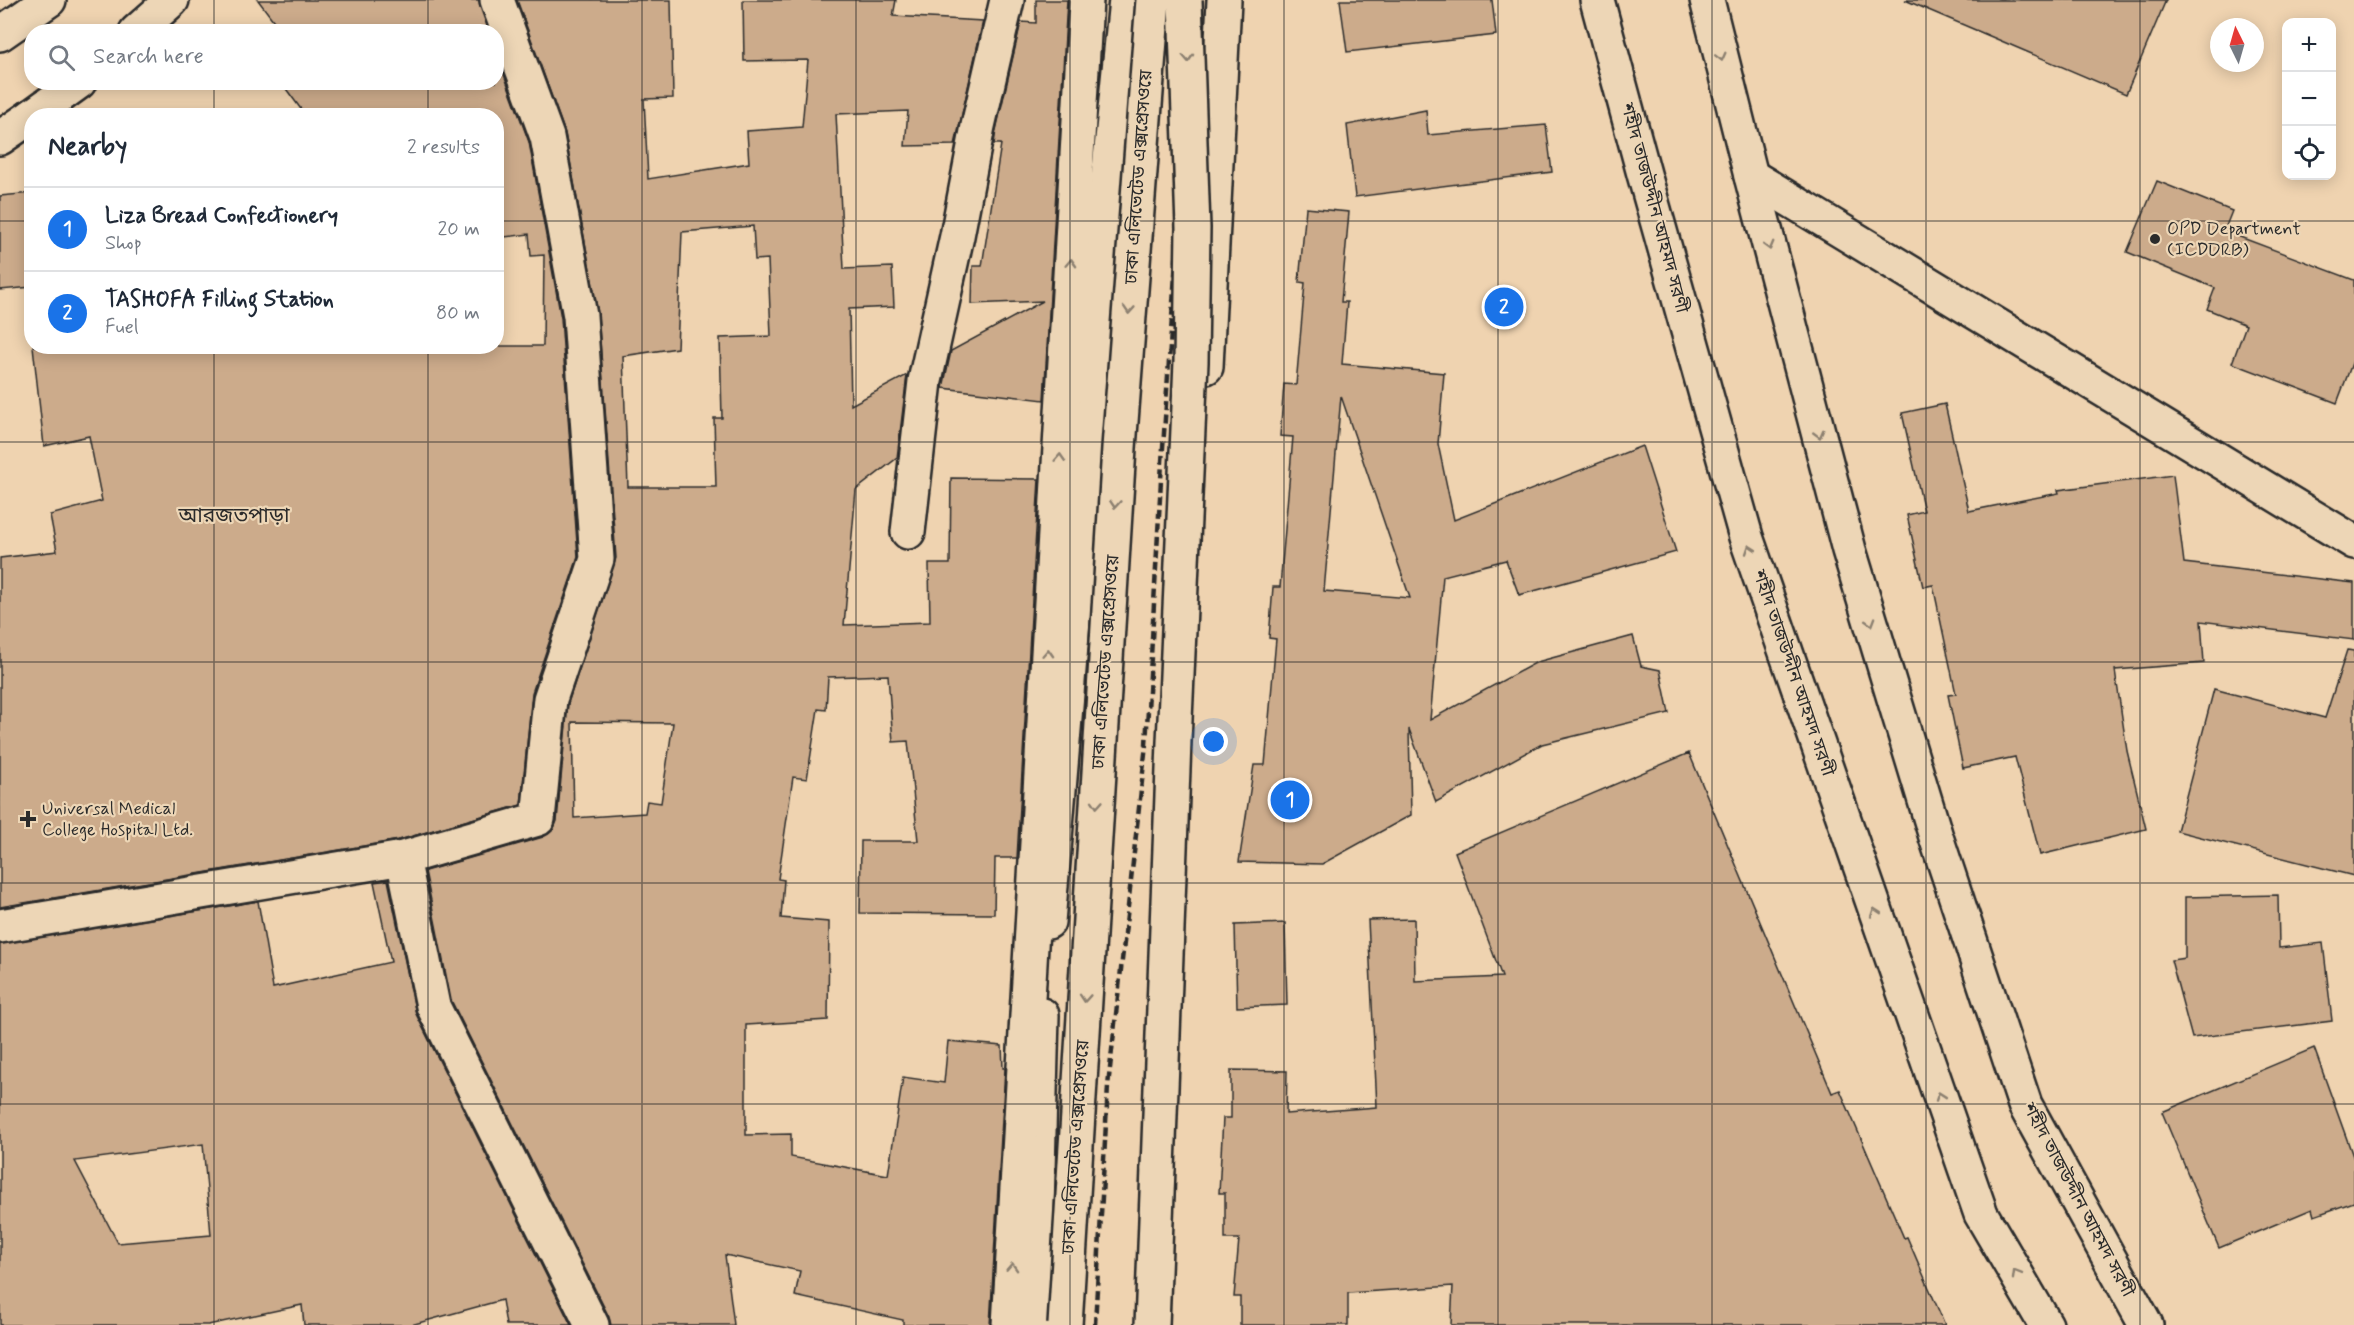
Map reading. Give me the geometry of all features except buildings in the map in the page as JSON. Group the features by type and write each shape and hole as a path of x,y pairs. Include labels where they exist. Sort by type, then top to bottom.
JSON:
{"main road":[{"path":"0,34 49,0"},
{"path":"145,24 172,0"},
{"path":"0,926 403,858 538,819 550,699 597,559 580,316 547,137 497,0"},
{"path":"908,532 925,381 957,236 978,126 1007,0"},
{"path":"1009,1325 1086,0"},
{"path":"1035,1325 1043,987 1096,345 1104,210 1126,0"},
{"name":"ঢাকা এলিভেটেড এক্সপ্রেসওয়ে","path":"1065,1325 1119,448 1153,0"},
{"path":"1152,1325 1174,730 1191,362 1194,228 1185,0"},
{"path":"1160,1325 1224,0"},
{"name":"শহীদ তাজউদ্দীন আহমদ সরণী","path":"1597,0 1746,537 1981,1214 2036,1323"},
{"name":"শহীদ তাজউদ্দীন আহমদ সরণী","path":"1707,0 1849,550 1936,837 2025,1105 2146,1325"},
{"path":"43,108 68,90"},
{"path":"0,138 24,122"},
{"path":"1751,176 2354,542"},
{"path":"403,858 433,1006 592,1325"}],"tram line":[{"path":"1055,1325 1066,1082 1105,743 1121,459 1153,0"}],"railway":[{"path":"1095,1325 1108,1086 1146,745 1162,462 1194,0"}],"place":[{"name":"OPD Department (ICDDRB)","path":"2155,239"},
{"name":"TASHOFA Filling Station","path":"1504,307"},
{"name":"Liza Bread Confectionery","path":"1290,800"},
{"name":"Universal Medical College Hospital Ltd.","path":"28,819"}],"district":[{"name":"আরজতপাড়া","path":"234,516"}]}
